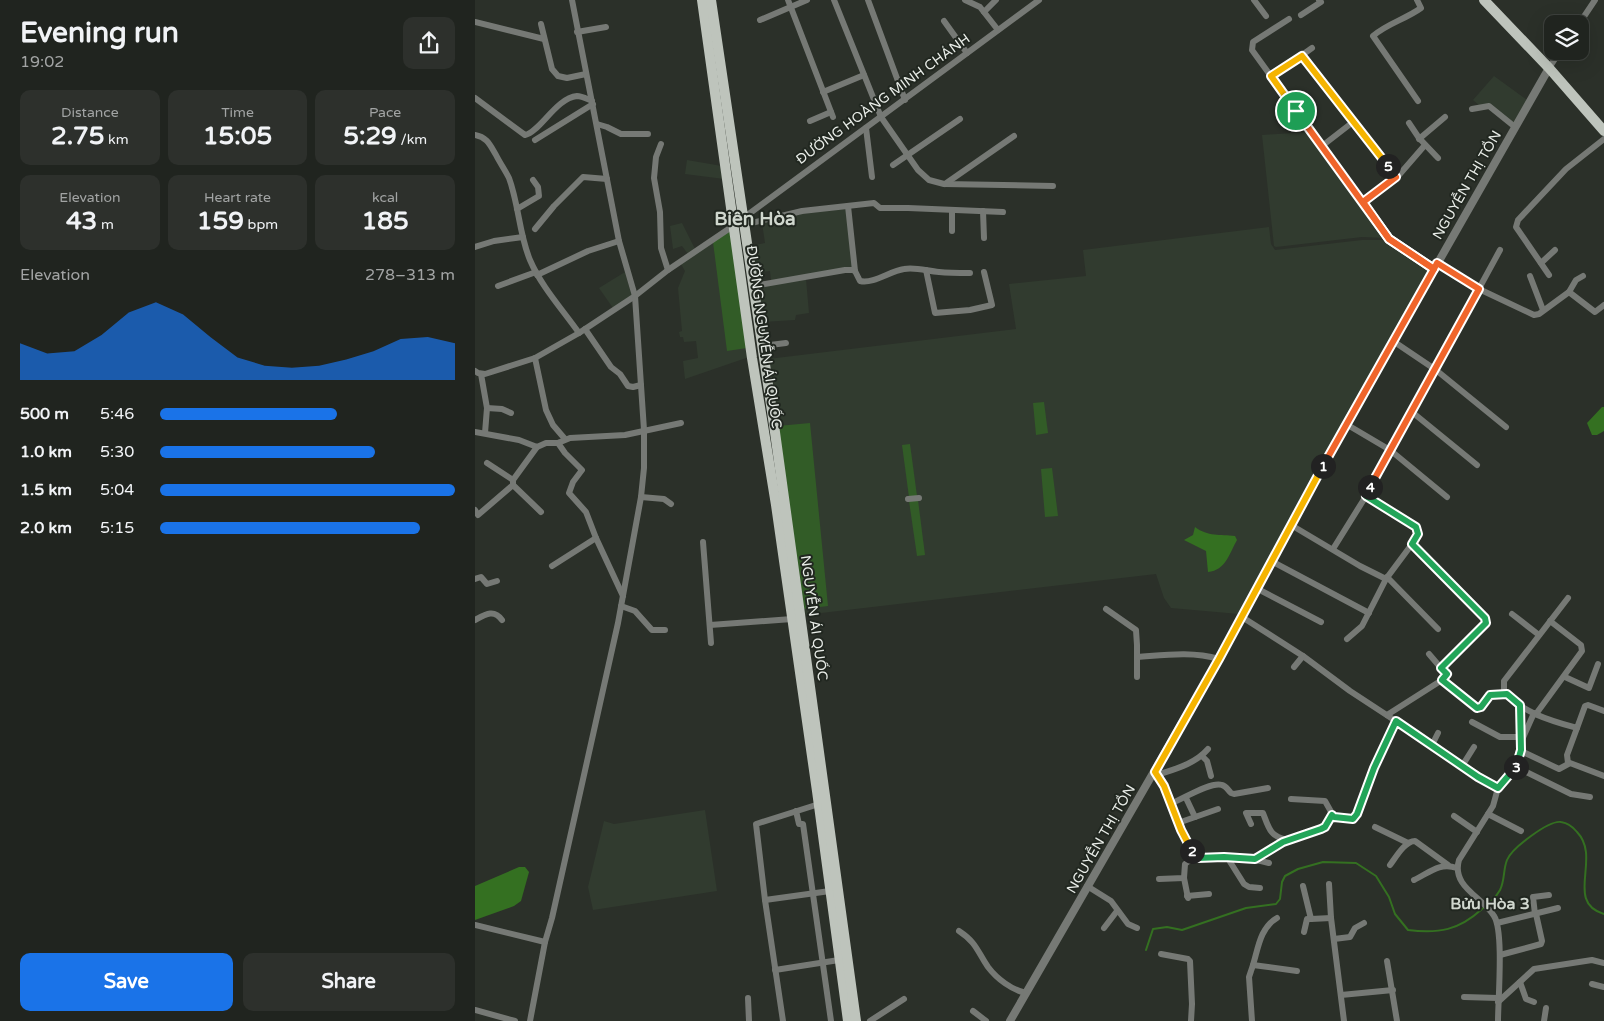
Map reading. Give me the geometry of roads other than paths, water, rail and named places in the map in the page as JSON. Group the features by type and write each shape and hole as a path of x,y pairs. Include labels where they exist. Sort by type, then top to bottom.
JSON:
{"main road":[{"name":"ĐƯỜNG NGUYỄN ÁI QUỐC","path":"703,0 739,223 796,618"},
{"name":"ĐƯỜNG NGUYỄN ÁI QUỐC","path":"711,0 739,223"},
{"path":"1483,0 1549,68 1603,128"},
{"name":"NGUYỄN ÁI QUỐC","path":"739,223 753,286 762,346 848,1021"},
{"name":"NGUYỄN ÁI QUỐC","path":"796,618 856,1021"}],"street":[{"path":"530,1021 545,942 552,918 627,578 644,468 644,430 635,296 619,241 572,0"},
{"path":"760,20 790,3 807,0"},
{"path":"834,0 881,117 918,170 929,180 944,184 1053,186"},
{"path":"869,0 905,100"},
{"path":"965,0 977,5 998,30"},
{"path":"984,12 996,0"},
{"name":"ĐƯỜNG HOÀNG MINH CHÁNH","path":"478,372 535,358 579,333 635,296 668,270 739,223 1039,0"},
{"path":"1254,0 1266,16"},
{"path":"1301,14 1321,2 1319,0"},
{"path":"1417,0 1421,8 1373,36 1418,101"},
{"path":"1585,15 1595,0"},
{"path":"790,3 832,114 810,121"},
{"path":"1289,19 1251,44 1252,50 1389,239 1479,289 1530,314 1537,315 1569,292 1576,280 1583,276"},
{"path":"944,21 967,53"},
{"path":"475,22 544,39"},
{"path":"541,24 553,69 558,76 567,78 586,74"},
{"path":"577,32 606,27"},
{"path":"1271,76 1312,48"},
{"path":"1302,56 1396,177"},
{"path":"1549,68 1554,60"},
{"name":"NGUYỄN THỊ TỒN","path":"1010,1021 1087,886 1156,773 1346,424 1549,68"},
{"path":"823,92 864,76"},
{"path":"475,98 525,135 533,132 548,115 574,96 579,96 592,102"},
{"path":"535,140 592,102"},
{"path":"1472,109 1489,106 1515,127"},
{"path":"1419,139 1445,117"},
{"path":"893,165 960,119"},
{"path":"1322,146 1353,122"},
{"path":"1409,123 1419,139 1438,158"},
{"path":"597,124 621,134 648,134"},
{"path":"866,128 872,177"},
{"path":"475,135 483,137 487,141 504,168 509,180 523,237 537,274 579,333"},
{"path":"944,184 1014,136"},
{"path":"1549,275 1516,227 1518,220 1566,169 1604,139"},
{"path":"661,144 656,157 655,178 660,212 661,248 668,270"},
{"path":"1363,202 1396,177 1425,145"},
{"path":"535,228 583,177 607,179"},
{"path":"517,210 539,196 538,187 533,180"},
{"path":"739,223 803,211 873,203 880,208 1003,212"},
{"path":"848,206 855,272 860,281 863,282 903,269 917,268 970,273"},
{"path":"952,210 952,231"},
{"path":"983,211 984,238"},
{"path":"475,247 494,240 523,237"},
{"path":"497,286 537,274 588,251 619,241"},
{"path":"1333,550 1366,496 1500,250"},
{"path":"1541,264 1555,250"},
{"path":"753,286 845,270 855,272"},
{"path":"926,270 935,313 970,310 992,305 984,272"},
{"path":"1530,276 1543,310"},
{"path":"1569,292 1595,312 1604,305"},
{"path":"585,329 611,367 620,374 628,386 641,385"},
{"path":"1393,341 1436,370 1506,427"},
{"path":"762,346 786,344"},
{"path":"535,358 546,410 562,441 565,454 582,470 573,482 569,493 586,512 623,596"},
{"path":"478,372 487,408 485,433"},
{"path":"487,408 502,409 511,413"},
{"path":"1412,412 1477,465"},
{"path":"475,510 478,515 513,483 537,447 545,443 576,437 625,435 681,423"},
{"path":"1346,424 1390,450 1447,497"},
{"path":"475,432 519,440 537,447"},
{"path":"487,463 513,483 541,512"},
{"path":"1347,639 1361,626 1387,578 1418,534 1416,527 1366,496"},
{"path":"641,497 664,499 671,504"},
{"path":"908,499 919,498"},
{"path":"1291,525 1333,550 1387,578 1438,629"},
{"path":"552,566 596,538"},
{"path":"703,542 711,643"},
{"path":"1412,544 1487,621 1441,668"},
{"path":"1271,561 1369,613"},
{"path":"475,579 481,577 488,585 497,581"},
{"path":"616,582 627,578"},
{"path":"1256,588 1321,622"},
{"path":"1568,598 1504,681 1504,690 1520,705 1535,713 1577,728"},
{"path":"621,606 635,611 652,630 665,630"},
{"path":"1106,609 1135,627 1137,633 1137,677"},
{"path":"475,620 495,613 502,620"},
{"path":"1511,614 1539,635"},
{"path":"1242,617 1303,656 1350,691 1462,766 1498,788"},
{"path":"710,625 796,618"},
{"path":"1521,740 1535,713 1565,677 1582,651 1582,648 1573,638 1550,621"},
{"path":"1137,657 1203,654 1219,659"},
{"path":"1387,715 1442,680 1447,674 1429,654"},
{"path":"1294,666 1303,656"},
{"path":"1565,677 1581,686 1589,688 1598,664"},
{"path":"1442,680 1478,708 1490,695 1507,694"},
{"path":"1498,1021 1500,955 1497,923 1488,909 1463,884 1457,868 1459,860 1493,806 1498,788 1516,767 1521,750 1520,705"},
{"path":"1568,763 1567,755 1585,706 1588,705 1604,711"},
{"path":"1291,799 1325,801 1334,817 1353,819 1357,814 1374,768 1396,721"},
{"path":"1472,722 1500,737 1521,740"},
{"path":"1431,745 1438,733"},
{"path":"1462,766 1474,747"},
{"path":"1194,857 1191,846 1178,823 1172,804 1156,773 1181,767 1201,756 1208,749"},
{"path":"1521,750 1559,769 1568,763"},
{"path":"1201,756 1207,761 1211,776"},
{"path":"1568,763 1604,776"},
{"path":"1516,767 1571,794 1590,797"},
{"path":"1172,804 1201,789 1218,784 1223,785 1231,794 1268,788"},
{"path":"1186,798 1195,817"},
{"path":"783,1021 756,824 819,804"},
{"path":"1178,823 1218,809"},
{"path":"796,811 799,824 803,824 821,963 831,1021"},
{"path":"1251,824 1246,813 1263,813 1274,836 1289,840"},
{"path":"1488,814 1521,831"},
{"path":"1255,859 1278,844 1325,827 1332,815"},
{"path":"1455,816 1477,832"},
{"path":"1375,827 1408,843 1415,842 1448,865 1457,868"},
{"path":"1390,865 1408,843"},
{"path":"1194,857 1201,859 1227,857 1255,859 1269,863"},
{"path":"1194,857 1185,864 1184,878 1188,897 1209,894"},
{"path":"1227,857 1244,884 1249,887 1259,888"},
{"path":"1414,880 1442,866 1448,865"},
{"path":"1159,879 1184,878"},
{"path":"1329,884 1331,918 1344,1021"},
{"path":"1087,886 1111,902 1128,924 1137,928"},
{"path":"1303,886 1311,919"},
{"path":"765,900 830,891"},
{"path":"1500,955 1541,944 1533,898 1549,895"},
{"path":"1497,923 1558,908"},
{"path":"1104,928 1117,911"},
{"path":"1252,1021 1249,977 1264,931 1270,922 1277,918"},
{"path":"1304,932 1307,919 1331,918"},
{"path":"1334,939 1350,937 1355,928 1363,923"},
{"path":"475,925 545,942"},
{"path":"959,931 976,945 993,972 1013,990 1026,993"},
{"path":"1161,954 1190,961 1191,1021"},
{"path":"775,970 839,960"},
{"path":"1464,997 1498,1000 1534,969 1592,960 1604,963"},
{"path":"1387,961 1397,1021"},
{"path":"1253,964 1297,971"},
{"path":"1520,982 1526,999 1534,1002"},
{"path":"1592,984 1604,987"},
{"path":"1341,995 1393,990"},
{"path":"748,998 749,1021"},
{"path":"870,1021 904,1000"},
{"path":"1544,1021 1546,1008"},
{"path":"475,1010 515,1021"},
{"path":"973,1012 986,1021"}],"waterway":[{"path":"1146,950 1153,929 1167,927 1182,930 1246,908 1276,904 1280,899 1282,882 1285,876 1298,869 1323,862 1356,863 1376,876 1389,897 1395,914 1408,930 1439,931 1448,929 1465,922 1494,898 1502,886 1507,860 1516,849 1548,825 1561,822 1574,828 1584,842 1586,854 1584,890 1586,900 1592,908 1604,914"}],"district":[{"name":"Biên Hòa","path":"755,219"},
{"name":"Bửu Hòa 3","path":"1490,904"}]}
